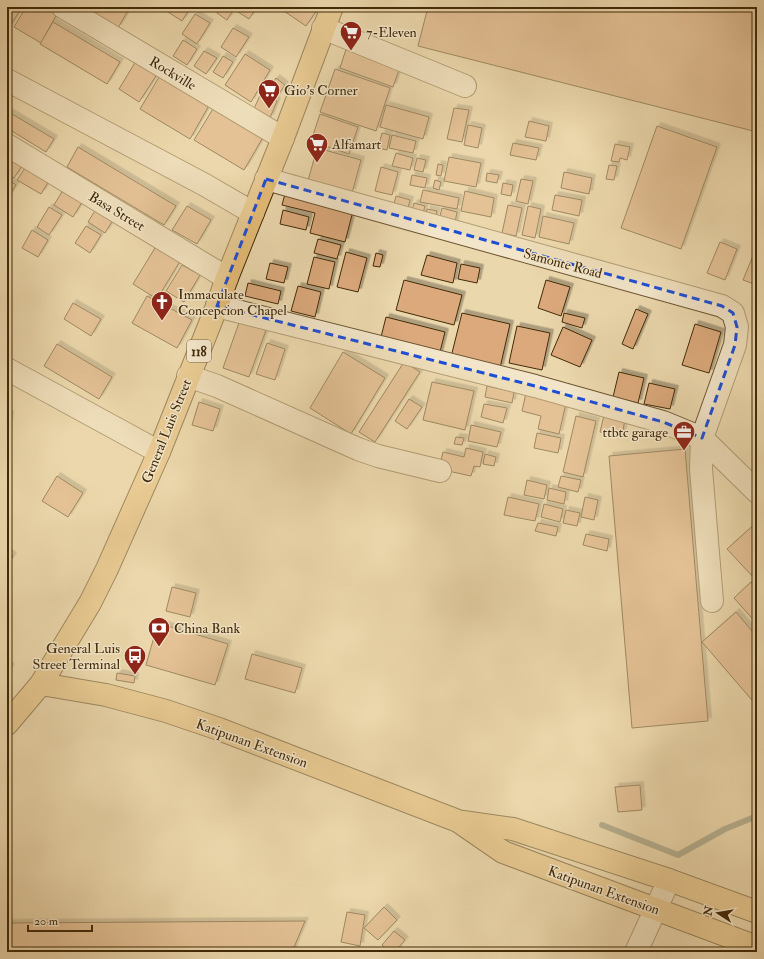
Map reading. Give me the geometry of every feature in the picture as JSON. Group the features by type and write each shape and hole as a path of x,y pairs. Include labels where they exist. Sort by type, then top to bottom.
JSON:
{"main road":[{"name":"General Luis Street","path":"7,724 41,684 90,604 108,569 159,452 254,213 332,7"},
{"name":"Katipunan Extension","path":"41,684 106,695 166,711 219,729 458,821 513,829 669,880 757,912"},
{"name":"Katipunan Extension","path":"458,821 503,852 755,947"}],"street":[{"name":"Rockville","path":"63,7 283,138"},
{"path":"323,28 465,86"},
{"path":"7,80 205,185 254,213"},
{"name":"Basa Street","path":"7,145 227,278"},
{"name":"Samonte Road","path":"266,179 722,306 733,313 737,327 735,345 702,438 701,469 712,601"},
{"path":"217,306 535,386 663,422 702,438 757,492"},
{"path":"7,369 159,452"},
{"path":"188,376 217,386 358,449 378,456 440,471"},
{"path":"636,952 669,880"}],"highlighted area":[{"path":"266,179 722,306 733,313 737,327 735,345 702,438 663,422 535,386 217,306"}],"building":[{"path":"7,7 22,7 9,28 7,26"},
{"path":"26,7 49,7 58,12 41,43 14,27"},
{"path":"92,7 130,7 118,28 90,11"},
{"path":"160,7 191,7 182,21"},
{"path":"220,7 235,7 227,20 217,13"},
{"path":"241,7 257,7 249,19 238,12"},
{"path":"278,7 319,7 306,26"},
{"path":"428,7 757,7 757,132 418,46"},
{"path":"195,14 210,23 197,44 182,34"},
{"path":"53,22 120,62 107,84 40,44"},
{"path":"233,28 249,37 236,57 221,47"},
{"path":"183,40 197,49 187,65 173,56"},
{"path":"348,43 402,61 393,87 340,68"},
{"path":"204,51 217,58 206,74 194,66"},
{"path":"245,54 270,70 251,102 225,85"},
{"path":"139,56 160,70 139,102 119,89"},
{"path":"223,56 233,62 223,78 213,72"},
{"path":"335,69 390,88 376,131 320,112"},
{"path":"162,72 211,102 190,139 140,109"},
{"path":"276,78 285,85 276,98 267,92"},
{"path":"261,93 277,101 270,118 253,111"},
{"path":"216,104 265,134 244,170 194,140"},
{"path":"386,105 429,117 423,139 380,127"},
{"path":"454,108 469,110 462,142 447,139"},
{"path":"7,111 54,139 46,152 7,128"},
{"path":"320,114 358,127 349,154 311,141"},
{"path":"529,121 549,126 546,141 525,137"},
{"path":"468,125 482,128 478,148 464,145"},
{"path":"657,126 717,147 681,249 621,228"},
{"path":"382,133 390,135 387,150 378,148"},
{"path":"392,135 416,141 413,153 389,148"},
{"path":"513,143 539,148 536,160 510,155"},
{"path":"615,144 630,147 627,160 620,158 619,162 611,161"},
{"path":"78,147 176,206 164,225 67,167"},
{"path":"317,148 361,160 352,193 308,181"},
{"path":"396,153 413,158 410,170 392,166"},
{"path":"12,156 24,163 14,178 7,174 7,165"},
{"path":"449,157 481,163 476,187 444,181"},
{"path":"417,158 426,160 423,172 414,170"},
{"path":"29,162 52,176 41,194 17,180"},
{"path":"438,164 443,165 441,176 436,175"},
{"path":"609,165 617,166 614,180 606,179"},
{"path":"381,167 398,172 392,195 375,191"},
{"path":"564,172 592,178 589,194 561,188"},
{"path":"487,173 499,175 497,183 486,181"},
{"path":"412,175 427,178 425,188 410,185"},
{"path":"7,179 16,185 7,199"},
{"path":"521,179 533,181 528,204 516,201"},
{"path":"435,180 441,182 439,190 433,188"},
{"path":"503,183 513,185 511,196 501,194"},
{"path":"63,190 82,202 73,217 54,205"},
{"path":"423,190 459,198 457,209 420,202"},
{"path":"465,191 494,198 491,217 461,211"},
{"path":"285,194 353,211 345,242 310,233 315,213 282,205"},
{"path":"555,195 582,200 579,216 552,210"},
{"path":"396,196 410,200 406,216 392,212"},
{"path":"414,203 425,206 421,220 410,217"},
{"path":"508,205 522,208 516,236 502,233"},
{"path":"187,206 211,220 197,244 172,230"},
{"path":"528,206 541,209 535,238 522,235"},
{"path":"49,207 62,215 49,235 37,227"},
{"path":"442,208 457,212 454,228 438,225"},
{"path":"96,209 113,220 105,233 88,222"},
{"path":"427,209 437,211 434,221 425,219"},
{"path":"283,210 309,217 306,230 280,224"},
{"path":"543,216 574,223 569,244 539,237"},
{"path":"86,226 101,235 90,253 75,243"},
{"path":"32,230 48,240 38,257 22,248"},
{"path":"318,239 341,245 337,259 314,253"},
{"path":"720,242 737,249 725,280 707,273"},
{"path":"158,243 182,258 157,299 133,284"},
{"path":"757,246 757,285 743,280"},
{"path":"346,252 367,258 358,292 337,287"},
{"path":"376,253 383,255 380,267 373,266"},
{"path":"427,255 457,263 453,283 421,275"},
{"path":"314,257 335,262 329,289 307,284"},
{"path":"270,263 288,267 284,283 266,279"},
{"path":"461,264 480,268 477,283 458,279"},
{"path":"182,265 200,275 184,302 166,291"},
{"path":"404,280 462,295 454,325 396,310"},
{"path":"546,280 570,287 561,316 538,308"},
{"path":"248,283 281,291 278,304 245,296"},
{"path":"298,286 321,292 315,317 291,311"},
{"name":"Immaculate Concepcion Chapel","path":"147,296 192,320 177,348 132,323"},
{"path":"73,303 101,319 91,336 64,319"},
{"path":"636,309 648,314 633,349 622,344"},
{"path":"462,313 510,324 500,368 451,357"},
{"path":"564,313 585,318 582,328 562,322"},
{"path":"386,317 445,332 439,356 380,341"},
{"path":"240,320 266,330 249,377 223,368"},
{"path":"695,324 721,332 709,373 682,365"},
{"path":"517,326 550,333 542,370 509,363"},
{"path":"563,327 592,340 580,367 551,355"},
{"path":"267,343 285,349 275,380 256,374"},
{"path":"57,344 112,377 99,399 44,366"},
{"path":"343,352 385,378 351,434 310,408"},
{"path":"404,362 420,372 375,442 359,432"},
{"path":"619,372 644,378 638,403 613,397"},
{"path":"432,382 474,391 465,430 423,420"},
{"path":"649,383 675,389 670,409 644,404"},
{"path":"487,386 514,392 512,403 485,397"},
{"path":"526,393 566,403 559,434 538,429 541,416 522,411"},
{"path":"409,399 422,407 407,429 395,421"},
{"path":"199,402 220,409 213,431 192,425"},
{"path":"484,404 507,408 503,423 481,417"},
{"path":"7,414 10,414 7,437"},
{"path":"604,415 625,419 622,436 600,432"},
{"path":"576,416 596,421 583,477 563,472"},
{"path":"471,425 501,432 497,447 468,441"},
{"path":"537,433 561,438 558,453 534,448"},
{"path":"456,437 464,438 462,445 454,444"},
{"path":"466,448 483,452 480,467 474,466 471,476 439,469 443,452 464,457"},
{"path":"685,449 708,721 632,728 609,456"},
{"path":"485,454 496,457 494,466 483,464"},
{"path":"57,476 83,493 68,517 42,501"},
{"path":"561,476 581,480 578,492 558,487"},
{"path":"527,480 547,485 544,499 524,495"},
{"path":"549,488 566,492 564,504 547,500"},
{"path":"508,497 539,504 535,521 504,515"},
{"path":"585,497 598,500 594,520 581,517"},
{"path":"544,504 563,509 560,522 541,517"},
{"path":"566,510 580,513 577,526 563,523"},
{"path":"757,522 757,575 754,578 727,549"},
{"path":"538,523 558,527 556,536 535,531"},
{"path":"586,534 609,539 607,551 583,545"},
{"path":"7,552 13,556 7,565"},
{"path":"751,582 757,590 757,624 734,598"},
{"path":"172,587 196,593 190,617 166,611"},
{"path":"736,612 757,637 757,706 702,642"},
{"path":"158,623 228,644 215,685 146,665"},
{"path":"252,654 302,668 295,693 245,679"},
{"path":"7,664 11,667 7,673"},
{"path":"117,673 135,676 134,683 116,680"},
{"path":"640,785 642,810 618,812 615,787"},
{"path":"384,907 397,920 378,940 364,928"},
{"path":"347,912 365,915 360,946 341,942"},
{"path":"305,921 292,952 7,952 7,923"},
{"path":"394,931 405,940 395,952 390,952 382,945"}],"waterway":[{"path":"602,825 678,855 725,829 757,816"}],"place":[{"name":"7-Eleven","path":"351,52"},
{"name":"Gio's Corner","path":"269,110"},
{"name":"Alfamart","path":"317,164"},
{"name":"Immaculate Concepcion Chapel","path":"162,322"},
{"name":"ttbtc garage","path":"684,452"},
{"name":"China Bank","path":"159,648"},
{"name":"General Luis Street Terminal","path":"135,676"}]}
